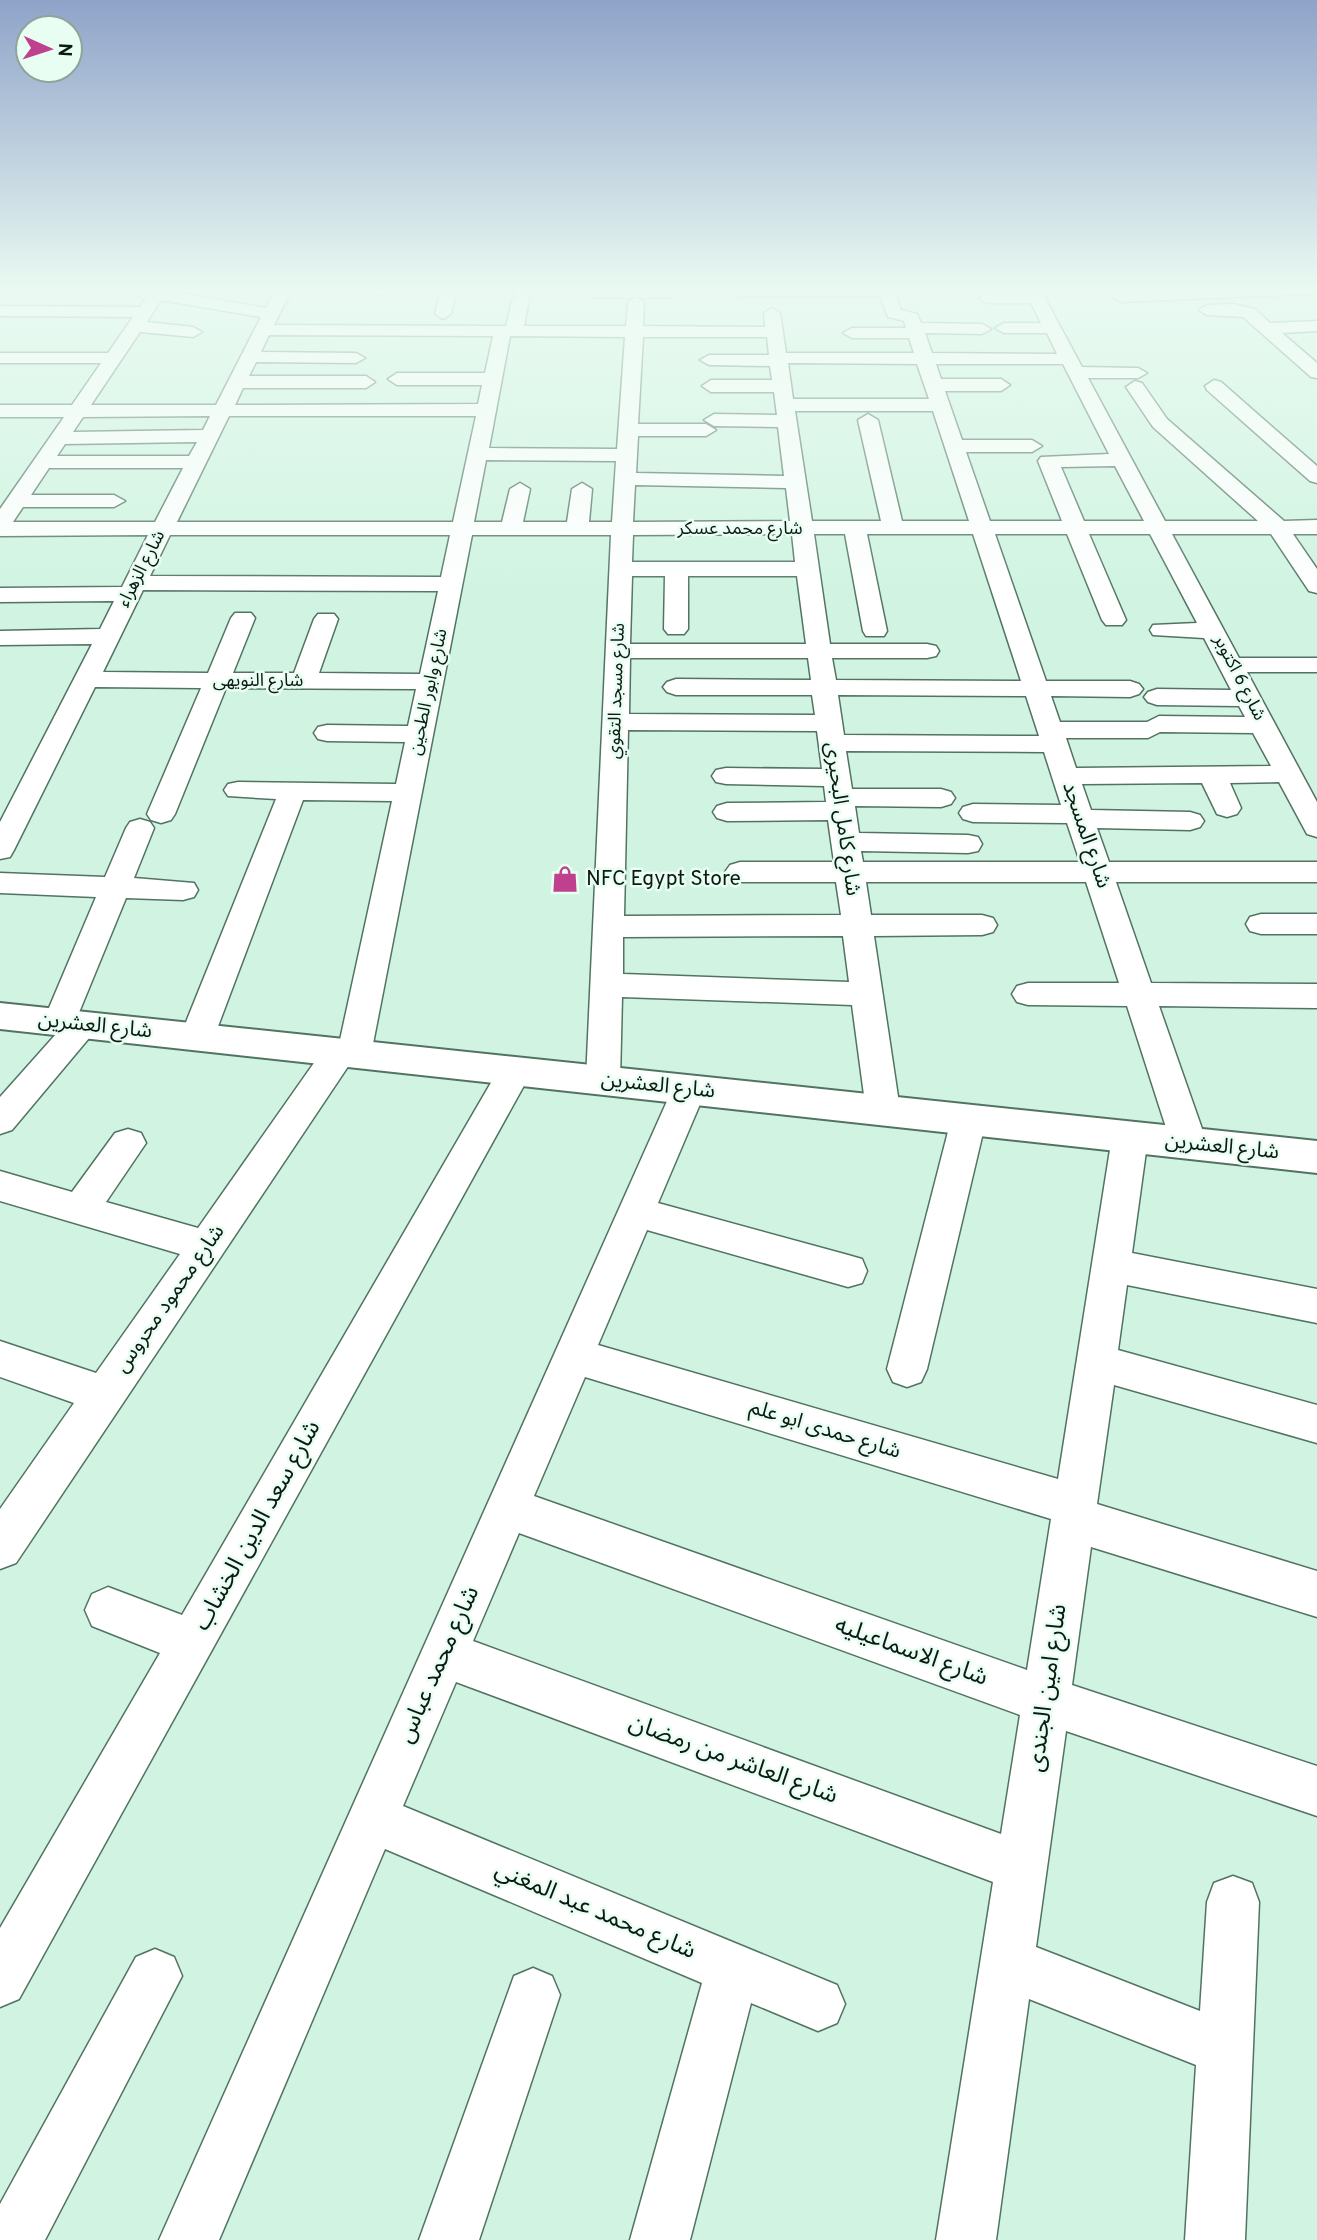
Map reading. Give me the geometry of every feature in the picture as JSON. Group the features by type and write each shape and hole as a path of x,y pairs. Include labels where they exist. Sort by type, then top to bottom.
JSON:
{"main road":[{"name":"شارع العشرين","path":"0,1016 1317,1157"}],"street":[{"path":"0,394 230,395 487,410"},
{"path":"0,527 90,394"},
{"path":"0,411 78,410 245,394"},
{"name":"شارع وابور الطحين","path":"347,1053 408,793 490,394"},
{"name":"شارع مسجد التقوي","path":"603,1080 622,529 629,394"},
{"path":"739,394 784,405 862,412 941,405"},
{"name":"شارع كامل البحيرى","path":"783,394 883,1111"},
{"path":"855,394 893,528"},
{"name":"شارع المسجد","path":"937,394 1189,1143"},
{"name":"شارع 6 اكتوبر","path":"1089,394 1317,828"},
{"path":"1144,394 1160,423 1278,527 1317,586"},
{"path":"1223,394 1317,477"},
{"name":"شارع الزهراء","path":"0,850 230,395"},
{"path":"626,454 711,419 784,405"},
{"path":"60,438 210,436"},
{"path":"1086,440 1113,440"},
{"path":"954,446 1032,446"},
{"path":"478,454 626,454 706,481 795,482"},
{"path":"1114,620 1073,527 1048,461 1123,460"},
{"path":"43,462 197,462"},
{"path":"511,529 520,489"},
{"path":"577,529 582,489"},
{"path":"17,501 114,501"},
{"name":"شارع محمد عسكر","path":"0,527 1317,527"},
{"path":"855,528 875,631"},
{"path":"621,569 807,569"},
{"path":"676,629 677,569"},
{"path":"0,595 132,589 451,584"},
{"path":"0,1120 71,1023 114,888 150,821 217,680 243,618"},
{"path":"304,681 326,619"},
{"path":"1162,630 1214,631"},
{"path":"0,638 108,635"},
{"path":"618,651 927,651"},
{"path":"1232,665 1317,665"},
{"name":"شارع النويهى","path":"86,679 431,682"},
{"path":"676,687 1130,689"},
{"path":"1157,698 1249,698"},
{"path":"616,722 830,733 1053,737 1154,727 1263,725"},
{"path":"327,733 420,734"},
{"path":"1212,774 1227,808"},
{"path":"1066,776 1289,774"},
{"path":"726,776 839,796 941,798"},
{"path":"238,789 408,793"},
{"path":"197,1037 293,790"},
{"path":"727,812 839,796"},
{"path":"973,813 1190,821"},
{"path":"845,842 968,844"},
{"path":"740,872 1317,872"},
{"path":"0,883 183,890"},
{"path":"1261,923 1317,924"},
{"path":"608,927 857,928 982,925"},
{"path":"606,985 867,994"},
{"path":"1028,994 1317,996"},
{"name":"شارع محمود محروس","path":"0,1546 206,1246 347,1053"},
{"name":"شارع سعد الدين الخشاب","path":"0,1980 515,1071"},
{"name":"شارع محمد عباس","path":"189,2240 689,1090"},
{"path":"907,1368 969,1120"},
{"name":"شارع امين الجندى","path":"966,2240 1130,1137"},
{"path":"80,1210 128,1143"},
{"path":"0,1186 206,1246"},
{"path":"637,1212 848,1271"},
{"path":"1111,1265 1317,1306"},
{"name":"شارع حمدى ابو علم","path":"574,1356 1075,1512 1317,1594"},
{"path":"0,1359 104,1395"},
{"path":"1097,1362 1317,1424"},
{"name":"شارع الاسماعيليه","path":"508,1508 1047,1701 1317,1791"},
{"path":"108,1610 192,1642"},
{"name":"شارع العاشر من رمضان","path":"444,1654 1021,1867"},
{"name":"شارع محمد عبد المغني","path":"373,1819 818,2004"},
{"path":"1215,2240 1233,1902"},
{"path":"1007,1963 1225,2049"},
{"path":"660,2240 733,1968"},
{"path":"13,2240 155,1976"},
{"path":"449,2240 533,1995"}],"place":[{"name":"NFC Egypt Store","path":"565,879"}]}
